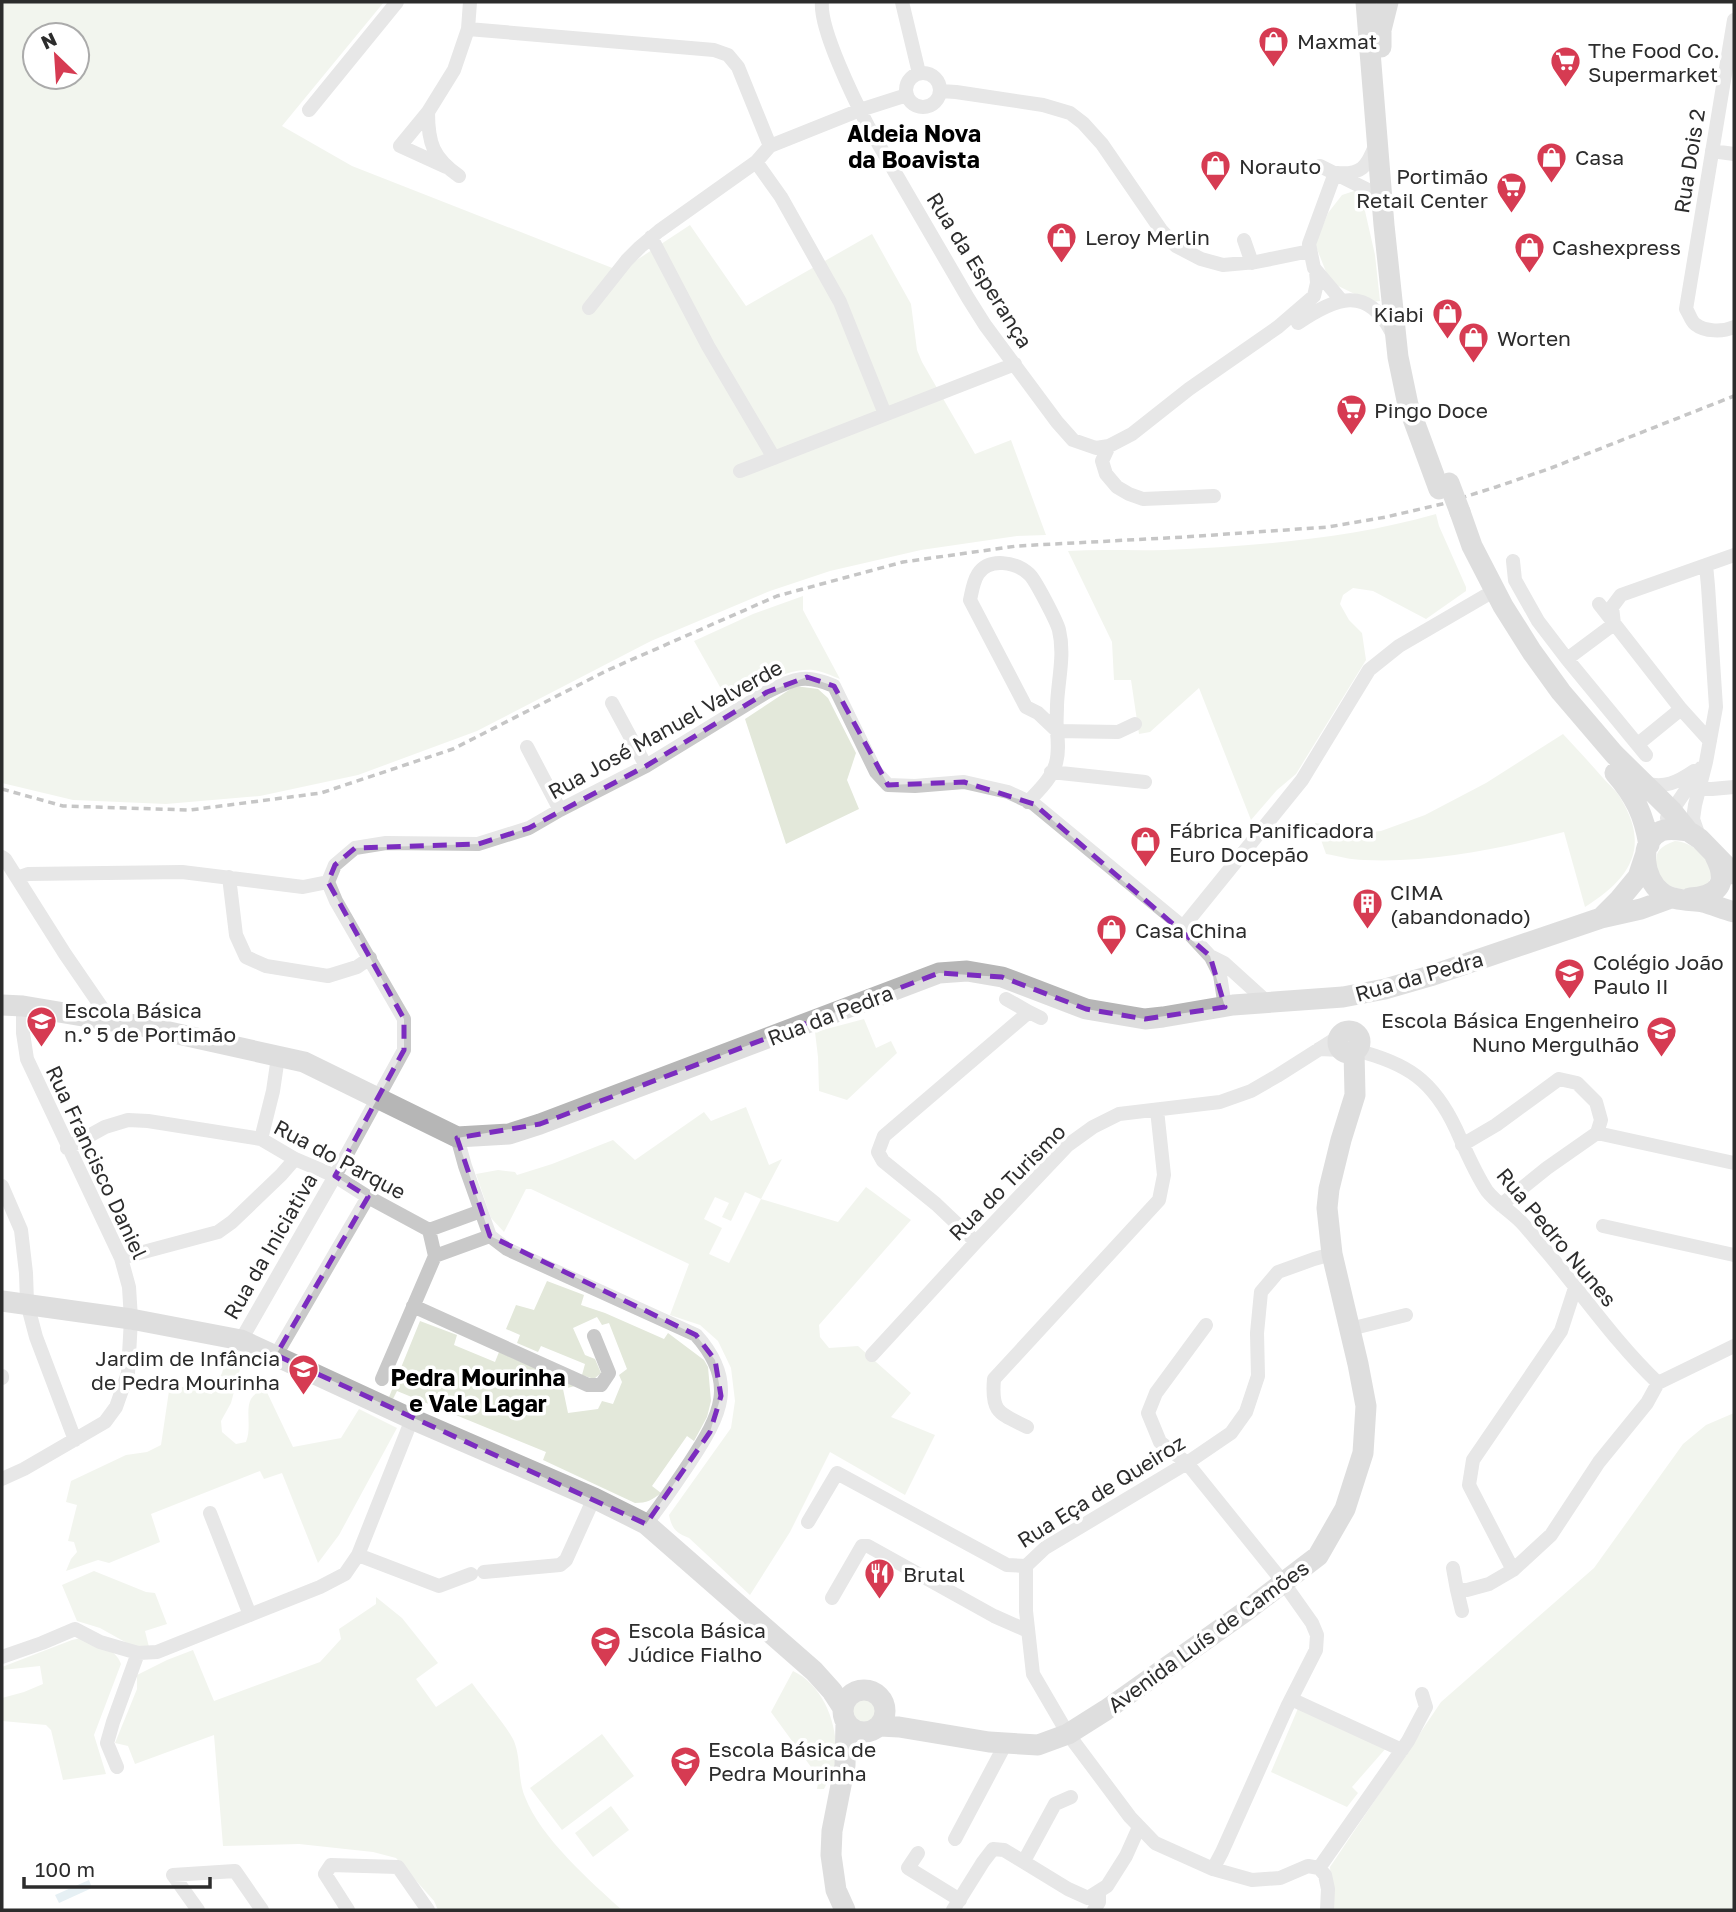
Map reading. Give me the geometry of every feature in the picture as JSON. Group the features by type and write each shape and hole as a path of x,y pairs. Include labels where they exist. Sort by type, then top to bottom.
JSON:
{"street":[{"path":"309,110 397,2"},
{"path":"459,176 446,167 400,146 428,112 454,70 468,29 470,2"},
{"name":"Rua da Esperança","path":"822,2 821,11 825,25 860,110 968,298 1057,422 1107,476"},
{"path":"902,2 919,73"},
{"path":"1366,2 1396,341 1408,405 1455,513 1503,606 1532,652 1561,692 1614,754 1734,874"},
{"path":"1388,2 1381,30 1381,62 1410,354 1424,418 1444,486"},
{"name":"Rua Dois 2","path":"1734,20 1686,309 1693,323 1707,330 1734,327"},
{"path":"468,29 714,50 728,55 738,67 769,146"},
{"path":"919,73 925,73 938,81 940,91 936,102 925,107 914,104 907,95 907,84 919,73"},
{"path":"940,91 1043,105 1070,113 1102,144 1161,230 1176,246 1201,259 1223,265 1252,263 1310,251"},
{"path":"589,308 627,260 651,237 756,162 769,146 860,110 907,95"},
{"path":"428,112 428,132 434,152 446,167"},
{"path":"1335,173 1354,173 1363,168 1369,162 1377,141"},
{"path":"1712,151 1734,153"},
{"path":"756,162 782,197 841,302 886,414"},
{"path":"1320,166 1370,191 1383,215"},
{"path":"1335,173 1308,244 1314,268 1341,300"},
{"path":"651,237 708,346 774,458"},
{"path":"1244,240 1252,263"},
{"path":"1073,440 1096,448 1109,446 1132,434 1189,389 1278,327 1314,296 1317,271"},
{"path":"1298,323 1321,308 1341,300 1353,300 1378,312 1396,341"},
{"path":"740,471 1014,364"},
{"path":"1109,446 1102,461 1107,476 1117,487 1143,499 1214,496"},
{"path":"1455,513 1472,571 1521,658 1552,702 1629,789 1640,808 1649,845 1647,874 1651,882 1662,894 1734,912"},
{"path":"1614,624 1612,607 1621,595 1734,555"},
{"path":"1513,561 1515,580 1538,621 1642,749 1681,709"},
{"path":"1028,802 1045,783 1056,764 1059,741 1057,731 1062,652 1059,628 1031,576 1016,565 990,565 979,571 973,583 970,600 1026,707 1038,713 1057,731 1118,732 1135,724"},
{"path":"1601,918 1638,877 1649,845 1671,811 1693,788 1706,762 1716,707 1706,565"},
{"path":"1183,927 1301,780 1369,670 1399,646 1485,596"},
{"path":"1599,604 1681,709 1710,741"},
{"path":"1567,659 1614,624"},
{"name":"Rua José Manuel Valverde","path":"328,882 335,865 355,848 386,843 478,844 529,828 646,766 767,692 807,677 834,686 876,772 888,785 964,782 1008,792 1034,804 1183,927 1210,956"},
{"path":"612,703 646,766"},
{"path":"527,747 560,810"},
{"path":"1664,786 1679,781 1706,762"},
{"path":"1051,772 1145,782"},
{"path":"1640,782 1654,786 1734,787"},
{"path":"1693,788 1694,835"},
{"path":"1649,845 1662,830 1694,835"},
{"path":"1676,898 1701,897 1717,890 1723,877 1715,856"},
{"path":"2,857 111,1021"},
{"path":"17,878 28,874 182,872 303,887 328,882 336,901 404,1019 404,1050 376,1099"},
{"path":"229,877 236,934 246,957 266,966 327,976 357,967 370,958"},
{"name":"Rua da Pedra","path":"457,1138 509,1134 540,1124 939,973 967,971 1002,976 1086,1009 1144,1019 1266,1002 1341,998 1385,989 1601,918 1676,898"},
{"path":"1210,956 1224,964 1266,1002"},
{"path":"1210,956 1220,975 1225,1007"},
{"name":"Avenida Luís de Camões","path":"883,1716 897,1715 926,1731 989,1742 1038,1745 1068,1734 1236,1618 1318,1556 1345,1509 1363,1453 1366,1406 1332,1254 1327,1208 1341,1140 1355,1095 1356,1080 1341,998"},
{"path":"976,1242 936,1204 883,1161 878,1152 884,1136 1035,1015 1006,999"},
{"path":"12,1005 226,1043 304,1062 457,1138 464,1166 490,1236 507,1249 696,1335 715,1360 720,1377 721,1396 710,1432 646,1524"},
{"name":"Rua Francisco Daniel","path":"2,1479 105,1422 116,1407 128,1373 131,1319 129,1287 121,1258 27,1059 23,1033 12,1005"},
{"name":"Rua do Turismo","path":"873,1355 1068,1145 1093,1127 1119,1114 1220,1102 1251,1091 1319,1049 1348,1044"},
{"name":"Rua Pedro Nunes","path":"1348,1044 1409,1069 1429,1086 1442,1103 1470,1164 1489,1194 1522,1223 1622,1347 1658,1383"},
{"path":"261,1139 274,1091 278,1057"},
{"path":"1462,1144 1496,1125 1559,1079 1577,1083 1596,1102 1601,1120 1597,1133 1556,1161 1501,1205"},
{"name":"Rua da Iniciativa","path":"241,1340 376,1099"},
{"path":"1027,1427 1002,1415 992,1400 994,1379 1159,1200 1164,1175 1157,1110"},
{"name":"Rua do Parque","path":"67,1148 105,1127 128,1120 261,1139 295,1159 335,1176 369,1198 429,1230"},
{"path":"1597,1133 1734,1163"},
{"path":"121,1258 218,1232 232,1222 295,1159"},
{"path":"2,1186 21,1230 27,1303 36,1337 75,1440"},
{"path":"276,1355 369,1198"},
{"path":"382,1379 435,1256 429,1230 481,1211"},
{"path":"1603,1226 1734,1255"},
{"path":"435,1256 490,1236"},
{"name":"Rua Eça de Queiroz","path":"807,1522 837,1473 1007,1565 1026,1566 1045,1548 1187,1464 1231,1433 1246,1412 1258,1376 1257,1333 1261,1292 1278,1272 1332,1254"},
{"path":"1513,1570 1469,1485 1473,1460 1561,1331 1575,1288"},
{"path":"2,1301 131,1319 241,1340 412,1419 594,1498 646,1524 814,1671 832,1691 850,1721 874,1731 883,1716 883,1700 872,1691 858,1691 814,1671"},
{"path":"413,1306 588,1385 601,1385 609,1373 594,1336"},
{"path":"1350,1329 1406,1315"},
{"path":"1206,1325 1156,1393 1148,1413 1160,1442 1187,1464 1283,1582 1312,1623 1317,1635 1316,1650 1213,1869"},
{"path":"1457,1590 1489,1584 1513,1570 1551,1535 1599,1462 1647,1403 1658,1383 1734,1346"},
{"path":"2,1657 75,1629 100,1642 138,1653 157,1652 320,1587 345,1574 358,1555 412,1419"},
{"path":"358,1555 439,1586 478,1573 560,1565 566,1560 594,1498"},
{"path":"210,1513 250,1615"},
{"path":"832,1598 862,1546 867,1546 994,1616 1028,1631"},
{"path":"1026,1566 1026,1611 1033,1674 1068,1734 1130,1817 1155,1843 1213,1869 1252,1880 1280,1878 1308,1866 1319,1868 1325,1875 1328,1910"},
{"path":"1452,1568 1462,1611"},
{"path":"117,1767 107,1743 138,1653"},
{"path":"845,1910 836,1890 831,1855 832,1831 845,1765 850,1721 848,1697 858,1691"},
{"path":"1319,1868 1402,1750 1426,1707 1422,1694"},
{"path":"1291,1699 1402,1750"},
{"path":"955,1839 1006,1743"},
{"path":"1024,1861 1055,1804 1071,1797"},
{"path":"918,1853 908,1868 957,1905 993,1849 1004,1850 1068,1889 1088,1898 1107,1886 1139,1826"},
{"path":"348,1910 325,1874 331,1865 398,1867 428,1910"},
{"path":"198,1910 173,1875 235,1871 262,1910"},
{"path":"1094,1910 1099,1902 1099,1891"}],"highlighted area":[{"path":"807,677 834,686 888,785 964,782 1034,804 1210,956 1225,1007 1145,1019 1086,1009 1002,977 939,973 540,1124 457,1138 490,1236 696,1335 715,1360 721,1396 710,1432 646,1524 276,1355 368,1197 335,1176 404,1050 404,1019 328,882 335,865 355,848 478,844 529,828 646,766 767,692"}],"shaded area":[{"path":"2,2 384,2 282,126 352,166 620,271 690,225 746,306 872,234 911,304 917,350 922,362 975,454 1011,440 1046,535 1017,536 921,550 830,571 770,591 651,641 477,731 358,775 260,796 166,804 73,800 2,783"},
{"path":"1360,189 1375,255 1380,301 1371,302 1330,282 1315,244 1328,213 1342,195"},
{"path":"1436,514 1466,591 1426,619 1373,591 1353,588 1343,595 1340,604 1349,620 1362,633 1366,660 1296,774 1277,790 1251,820 1199,688 1150,732 1139,734 1131,680 1114,680 1112,642 1068,551 1165,550 1268,543 1369,530"},
{"path":"803,596 803,610 840,679 813,670 792,672 769,680 728,701 694,641 753,614"},
{"path":"795,686 818,689 828,698 856,753 847,780 859,809 786,844 745,719"},
{"path":"1563,734 1617,793 1630,817 1634,833 1631,861 1624,874 1585,907 1564,832 1440,857 1359,860 1326,854 1315,823 1328,825 1332,836 1381,831 1425,815 1486,783"},
{"path":"1675,841 1691,846 1706,858 1711,871 1707,886 1682,889 1659,880 1656,856 1667,844"},
{"path":"864,1019 876,1048 891,1041 897,1053 847,1100 819,1091 815,1032"},
{"path":"746,1107 769,1165 782,1159 761,1199 838,1222 866,1187 911,1220 819,1325 820,1337 829,1348 858,1346 911,1393 891,1417 935,1435 905,1495 830,1452 790,1532 750,1595 689,1538 675,1530 669,1515 731,1428 735,1401 731,1368 718,1341 700,1325 670,1315 689,1264 531,1189 526,1189 504,1232 491,1218 476,1174 498,1170 515,1172 517,1175 613,1140 635,1160 704,1112 711,1121","holes":["745,1192 761,1199 729,1263 709,1254 722,1228 704,1219 715,1197 729,1203 722,1217 731,1221"]},
{"path":"547,1281 584,1295 581,1305 664,1339 668,1333 704,1360 708,1367 711,1401 707,1417 694,1441 687,1436 652,1486 661,1493 649,1501 635,1503 543,1460 546,1452 397,1391 393,1399 389,1397 420,1321 457,1335 454,1345 495,1362 499,1352 575,1386 563,1389 568,1413 598,1409 602,1401 613,1404 622,1382 619,1375 627,1369 609,1323 602,1325 597,1317 573,1328 585,1355 595,1359 601,1373 594,1379 582,1375 585,1364 541,1346 538,1352 517,1343 520,1335 506,1329 516,1305 534,1310"},
{"path":"230,1343 244,1354 231,1403 221,1421 222,1432 236,1444 246,1442 249,1403 264,1386 293,1447 341,1438 359,1409 397,1428 339,1535 318,1563 282,1473 264,1479 260,1471 151,1514 160,1542 109,1563 98,1560 66,1571 77,1552 74,1542 68,1541 77,1505 66,1502 71,1481 126,1455 147,1452 161,1445 170,1384 212,1394 222,1373"},
{"path":"1734,1413 1734,1910 1333,1910 1330,1867 1441,1702 1594,1568 1683,1444 1706,1425"},
{"path":"94,1571 146,1592 155,1593 167,1624 145,1631 149,1647 134,1647 100,1628 77,1621 62,1585"},
{"path":"376,1597 402,1618 438,1663 416,1679 436,1707 472,1683 513,1738 523,1791 542,1828 568,1858 622,1910 438,1910 434,1901 396,1858 373,1852 299,1844 223,1846 214,1735 135,1764 128,1746 115,1743 137,1689 137,1675 193,1650 214,1701 320,1662 341,1639 339,1629 376,1604"},
{"path":"81,1638 110,1650 121,1664 94,1735 106,1774 63,1780 51,1730 46,1725 2,1721 2,1698 43,1684 40,1666 2,1670 2,1667"},
{"path":"793,1671 814,1687 828,1710 832,1723 835,1763 824,1789 817,1789 819,1778 771,1712"},
{"path":"866,1697 876,1701 880,1711 876,1721 866,1725 856,1721 852,1711 856,1701"},
{"path":"1299,1706 1387,1747 1352,1787 1358,1793 1347,1807 1271,1772"},
{"path":"602,1734 634,1776 562,1830 530,1788"},
{"path":"611,1806 629,1830 593,1857 575,1833"}],"water":[{"path":"89,1880 92,1888 59,1903 55,1895"}],"railway":[{"path":"2,789 63,806 190,810 321,793 453,749 608,670 777,596 903,562 1017,546 1328,527 1386,517 1442,504 1551,468 1734,396"}],"place":[{"name":"Maxmat","path":"1274,68"},
{"name":"The Food Co. Supermarket","path":"1565,89"},
{"name":"Casa","path":"1552,184"},
{"name":"Norauto","path":"1216,193"},
{"name":"Portimão Retail Center","path":"1511,215"},
{"name":"Leroy Merlin","path":"1062,264"},
{"name":"Cashexpress","path":"1529,274"},
{"name":"Kiabi","path":"1447,341"},
{"name":"Worten","path":"1474,365"},
{"name":"Pingo Doce","path":"1351,437"},
{"name":"Fábrica Panificadora Euro Docepão","path":"1146,869"},
{"name":"CIMA (abandonado)","path":"1367,931"},
{"name":"Casa China","path":"1112,957"},
{"name":"Colégio João Paulo II","path":"1570,1001"},
{"name":"Escola Básica n.º 5 de Portimão","path":"41,1049"},
{"name":"Escola Básica Engenheiro Nuno Mergulhão","path":"1662,1059"},
{"name":"Jardim de Infância de Pedra Mourinha","path":"303,1397"},
{"name":"Brutal","path":"880,1601"},
{"name":"Escola Básica Júdice Fialho","path":"605,1669"},
{"name":"Escola Básica de Pedra Mourinha","path":"685,1788"}],"district":[{"name":"Aldeia Nova da Boavista","path":"914,146"},
{"name":"Pedra Mourinha e Vale Lagar","path":"478,1390"}]}
